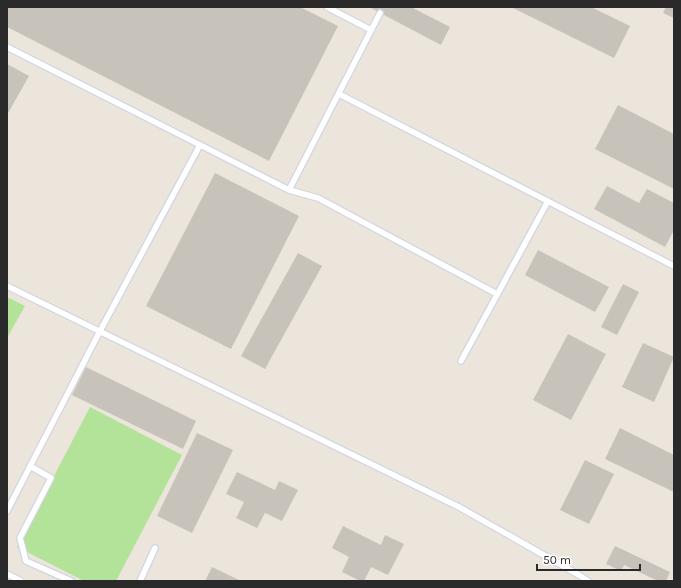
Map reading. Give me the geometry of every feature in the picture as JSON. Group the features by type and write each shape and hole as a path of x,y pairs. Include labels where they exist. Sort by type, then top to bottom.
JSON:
{"lane":[{"path":"327,7 371,30"},
{"path":"289,190 380,13"},
{"path":"7,47 289,190 318,198 497,294"},
{"path":"339,94 674,266"},
{"path":"7,511 100,331 200,145"},
{"path":"461,362 548,201"},
{"path":"7,286 459,507 588,581"},
{"path":"30,466 51,478 20,538 26,561 71,581"},
{"path":"140,581 155,548"},
{"path":"7,574 21,581"}],"green space":[{"path":"7,297 25,306 7,338"},
{"path":"90,407 182,455 116,581 84,581 17,547"}],"building":[{"path":"7,7 300,7 338,26 269,161 7,27"},
{"path":"369,7 411,7 450,27 441,45"},
{"path":"511,7 591,7 630,26 614,58"},
{"path":"666,7 674,7 674,18 663,13"},
{"path":"7,64 29,76 7,115"},
{"path":"618,105 674,134 674,189 595,149"},
{"path":"215,173 299,216 231,349 146,306"},
{"path":"607,186 639,203 647,189 674,203 674,230 665,247 594,209"},
{"path":"538,250 609,287 595,312 525,275"},
{"path":"298,253 322,266 265,369 241,356"},
{"path":"623,284 639,292 617,335 601,327"},
{"path":"568,334 606,354 571,420 533,400"},
{"path":"643,343 674,357 654,402 622,387"},
{"path":"86,367 196,421 183,449 72,395"},
{"path":"620,428 674,455 674,492 605,459"},
{"path":"197,433 233,450 192,533 157,516"},
{"path":"585,460 614,474 589,524 560,510"},
{"path":"237,472 275,490 279,481 298,490 282,521 265,513 257,528 236,518 244,502 226,494"},
{"path":"343,526 381,545 385,535 404,544 388,575 371,567 364,581 360,581 342,572 349,557 332,548"},
{"path":"615,546 670,572 666,581 658,581 624,565 621,571 606,564"},
{"path":"212,567 241,581 205,581"}]}
